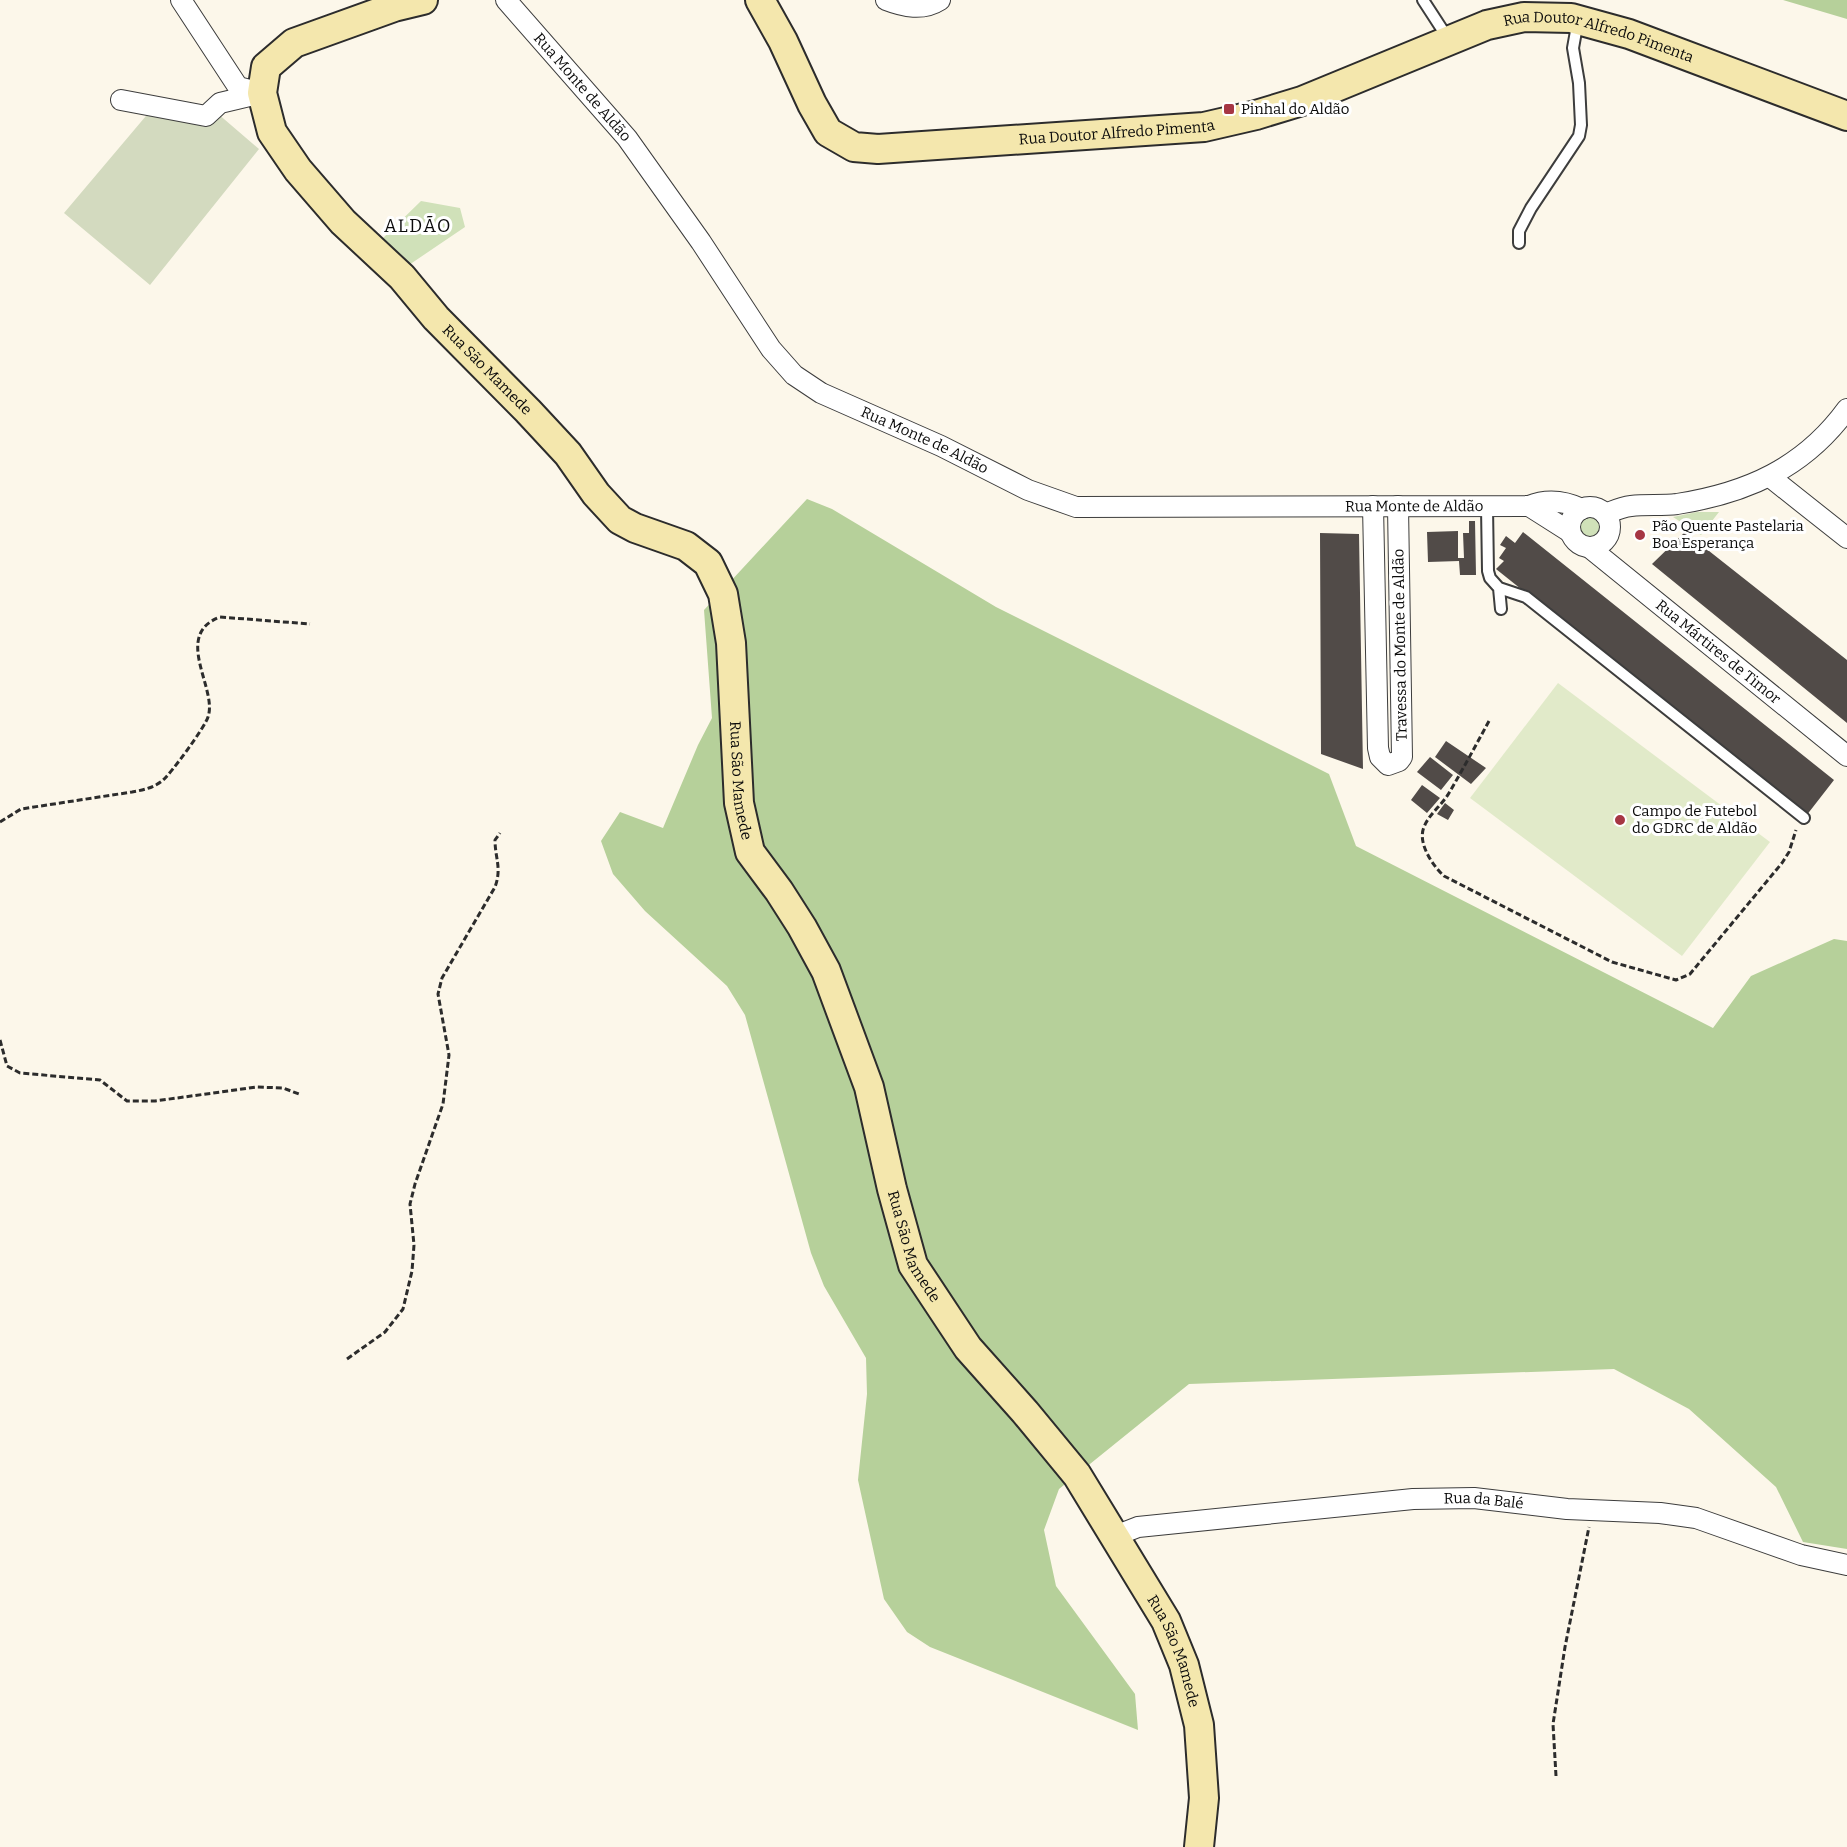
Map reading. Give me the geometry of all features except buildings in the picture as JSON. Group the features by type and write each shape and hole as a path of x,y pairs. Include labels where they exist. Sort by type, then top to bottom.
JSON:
{"street":[{"path":"181,0 238,87 262,93"},
{"name":"Rua São Mamede","path":"423,0 394,7 294,43 266,67 262,93 272,132 298,170 343,222 402,277 436,318 568,454 596,494 620,520 687,546 708,563 723,594 730,643 739,803 750,852 802,927 826,971 869,1087 892,1189 913,1265 968,1348 1077,1475 1166,1621 1184,1665 1199,1725 1204,1798 1199,1847"},
{"name":"Rua Monte de Aldão","path":"506,0 627,138 701,242 771,349 794,375 821,393 940,446 1028,490 1076,507 1529,507 1541,501 1571,503 1582,509"},
{"name":"Rua Doutor Alfredo Pimenta","path":"760,0 828,132 854,147 878,149 1204,127 1256,116 1302,101 1487,26 1524,17 1571,18 1629,34 1847,116"},
{"path":"885,0 916,8 932,5 940,0"},
{"path":"121,100 206,116 220,103 262,93"},
{"path":"1605,514 1629,506 1673,505 1719,497 1770,477 1831,431 1847,409"},
{"path":"1770,477 1847,538"},
{"name":"Travessa do Monte de Aldão","path":"1373,506 1378,748 1380,757 1388,765 1399,761 1402,757 1398,506"},
{"path":"1529,507 1570,532 1577,544 1590,548 1602,543 1609,532 1608,519 1605,514 1593,507 1582,509 1571,519 1570,532"},
{"name":"Rua Mártires de Timor","path":"1590,548 1847,756"},
{"name":"Rua da Balé","path":"1114,1536 1138,1527 1413,1499 1474,1498 1696,1518 1801,1555 1847,1565"}],"lane":[{"path":"1423,0 1449,41"},
{"path":"1519,243 1519,231 1531,208 1580,136 1579,83 1573,48 1578,20"},
{"path":"1487,507 1487,565 1490,578 1499,588 1526,597 1804,818"},
{"path":"1499,588 1501,609"}],"path":[{"path":"0,822 21,809 149,789 164,780 209,716 198,650 200,634 209,621 220,617 310,624"},
{"path":"1489,721 1448,795 1424,826 1422,835 1427,853 1437,870 1444,876 1611,962 1677,980 1690,974 1782,863 1795,835 1794,822"},
{"path":"346,1359 385,1332 403,1309 413,1263 414,1245 410,1204 443,1104 449,1055 438,994 442,978 495,887 499,876 495,840 500,833"},
{"path":"0,1040 7,1066 20,1073 100,1080 127,1101 155,1101 257,1087 283,1088 299,1094"},
{"path":"1556,1776 1553,1724 1565,1647 1592,1510"}],"green space":[{"path":"1783,0 1847,0 1847,19"},
{"path":"151,110 205,127 217,113 259,149 150,285 64,213"},
{"path":"421,201 460,208 465,227 403,269 379,242"},
{"path":"807,499 832,509 996,607 1329,774 1356,846 1713,1028 1751,976 1834,939 1847,941 1847,1549 1803,1542 1776,1487 1689,1409 1614,1369 1189,1384 1059,1489 1044,1530 1056,1586 1135,1694 1138,1730 930,1647 907,1632 884,1599 858,1480 867,1394 866,1358 824,1286 811,1253 745,1015 727,986 645,911 613,874 601,841 620,812 663,828 698,745 712,718 704,610"},
{"path":"1697,512 1719,512 1701,535 1673,517"},
{"path":"1589,514 1598,518 1602,527 1598,536 1589,540 1580,536 1576,527 1580,518"},
{"name":"Campo de Futebol do GDRC de Aldão","path":"1558,683 1770,842 1682,956 1470,798"}],"place":[{"name":"Pinhal do Aldão","path":"1229,109"},
{"name":"Pão Quente Pastelaria Boa Esperança","path":"1640,535"},
{"name":"Campo de Futebol do GDRC de Aldão","path":"1620,820"}],"district":[{"name":"ALDÃO","path":"418,226"}]}
